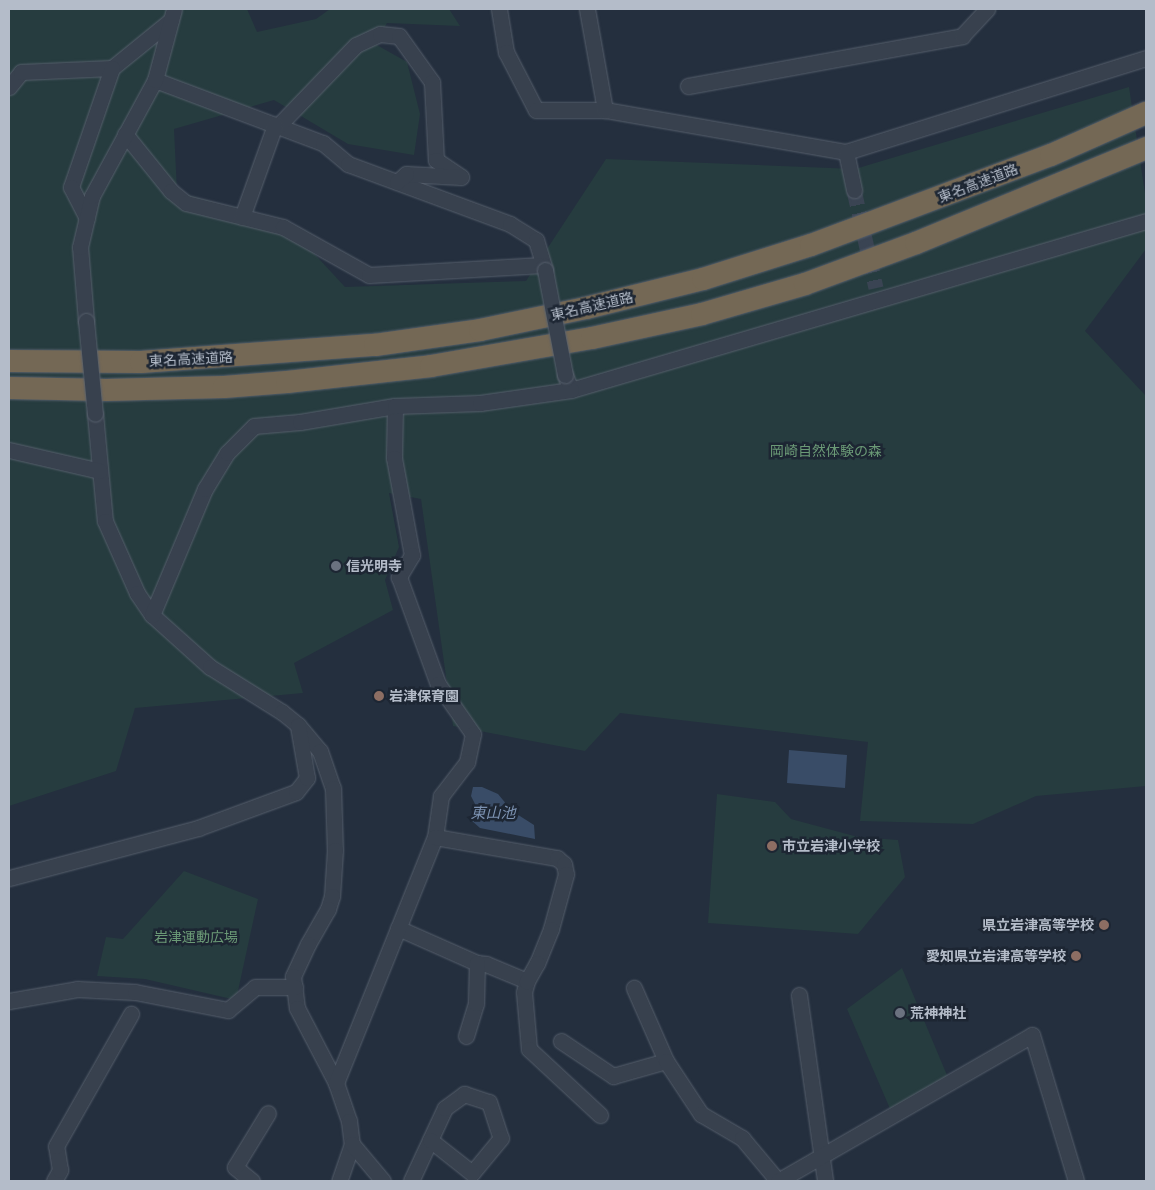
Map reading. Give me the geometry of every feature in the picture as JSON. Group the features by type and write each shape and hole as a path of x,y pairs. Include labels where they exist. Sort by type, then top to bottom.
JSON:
{"highway":[{"name":"東名高速道路","path":"9,361 141,362 264,355 375,345 480,330 586,308 703,279 811,245 1051,155 1146,113"},
{"name":"東名高速道路","path":"9,388 106,390 214,387 287,382 432,366 582,340 693,316 805,284 925,239 1146,148"}],"street":[{"path":"499,9 506,52 536,110 605,110 846,152 1146,58"},
{"path":"587,9 605,110"},
{"path":"688,86 962,36 987,9"},
{"path":"87,218 71,187 112,68 172,14"},
{"path":"172,14 155,80 92,196 80,247 105,520 137,592 152,615 210,667 282,712 298,725 320,751 333,788 335,850 332,896 328,909 308,944 293,976 297,1008 336,1083 350,1121 352,1144 339,1181"},
{"path":"242,217 276,125 356,44 380,34 399,36 432,82 436,160 462,177 406,174 398,182"},
{"path":"9,87 21,72 112,68"},
{"path":"155,80 323,143 348,164 510,224 536,240 544,268 564,375 571,390"},
{"path":"125,134 171,191 186,203 283,227 369,275 544,268"},
{"path":"846,152 854,190"},
{"path":"152,615 205,489 227,453 254,426 300,422 396,406 480,403 571,390 877,294 1146,221"},
{"path":"336,1083 435,836 441,796 468,762 473,734 438,684 399,577 412,555 394,458 396,406"},
{"path":"9,450 100,472"},
{"path":"9,878 198,828 296,792 307,778 298,725"},
{"path":"435,836 557,858 564,864 566,874 551,929 537,963 527,981 524,992 529,1049 600,1115"},
{"path":"398,928 477,963 486,964 527,981"},
{"path":"466,1036 476,1003 477,963"},
{"path":"9,1001 77,989 135,992 228,1010 255,987 295,987"},
{"path":"634,988 666,1061 701,1114 742,1138 778,1181 822,1158 1032,1035 1076,1181"},
{"path":"798,995 825,1181"},
{"path":"54,1181 60,1170 56,1146 131,1014"},
{"path":"561,1041 613,1076 666,1061"},
{"path":"411,1181 430,1140 446,1108 464,1094 489,1102 500,1138 472,1172 430,1140"},
{"path":"252,1181 235,1167 268,1113"},
{"path":"352,1144 383,1181"}],"green space":[{"name":"岡崎自然体験の森","path":"9,9 247,9 257,32 316,19 330,9 449,9 460,26 387,23 375,44 407,62 420,114 414,155 348,144 274,100 174,129 177,192 285,222 345,287 526,281 606,159 855,169 1129,87 1146,200 1146,249 1085,331 1146,396 1146,786 1036,796 973,824 860,821 868,742 620,713 585,751 453,726 421,499 389,493 399,547 385,580 393,610 294,663 303,693 135,708 116,771 9,806"},
{"path":"717,794 775,802 791,819 858,837 898,840 905,877 858,934 708,923"},
{"name":"岩津運動広場","path":"184,871 258,899 236,1000 145,979 97,976 106,937 123,939"},
{"path":"902,968 949,1080 891,1111 847,1009"}],"water":[{"path":"789,750 847,755 845,788 787,783"},
{"name":"東山池","path":"473,787 482,787 498,794 512,811 534,825 535,839 480,828 472,821 477,808 471,796"}],"tunnel":[{"path":"854,190 876,288"}],"place":[{"name":"信光明寺","path":"336,566"},
{"name":"岩津保育園","path":"379,696"},
{"name":"市立岩津小学校","path":"772,846"},
{"name":"県立岩津高等学校","path":"1104,925"},
{"name":"愛知県立岩津高等学校","path":"1076,956"},
{"name":"荒神神社","path":"900,1013"}]}
